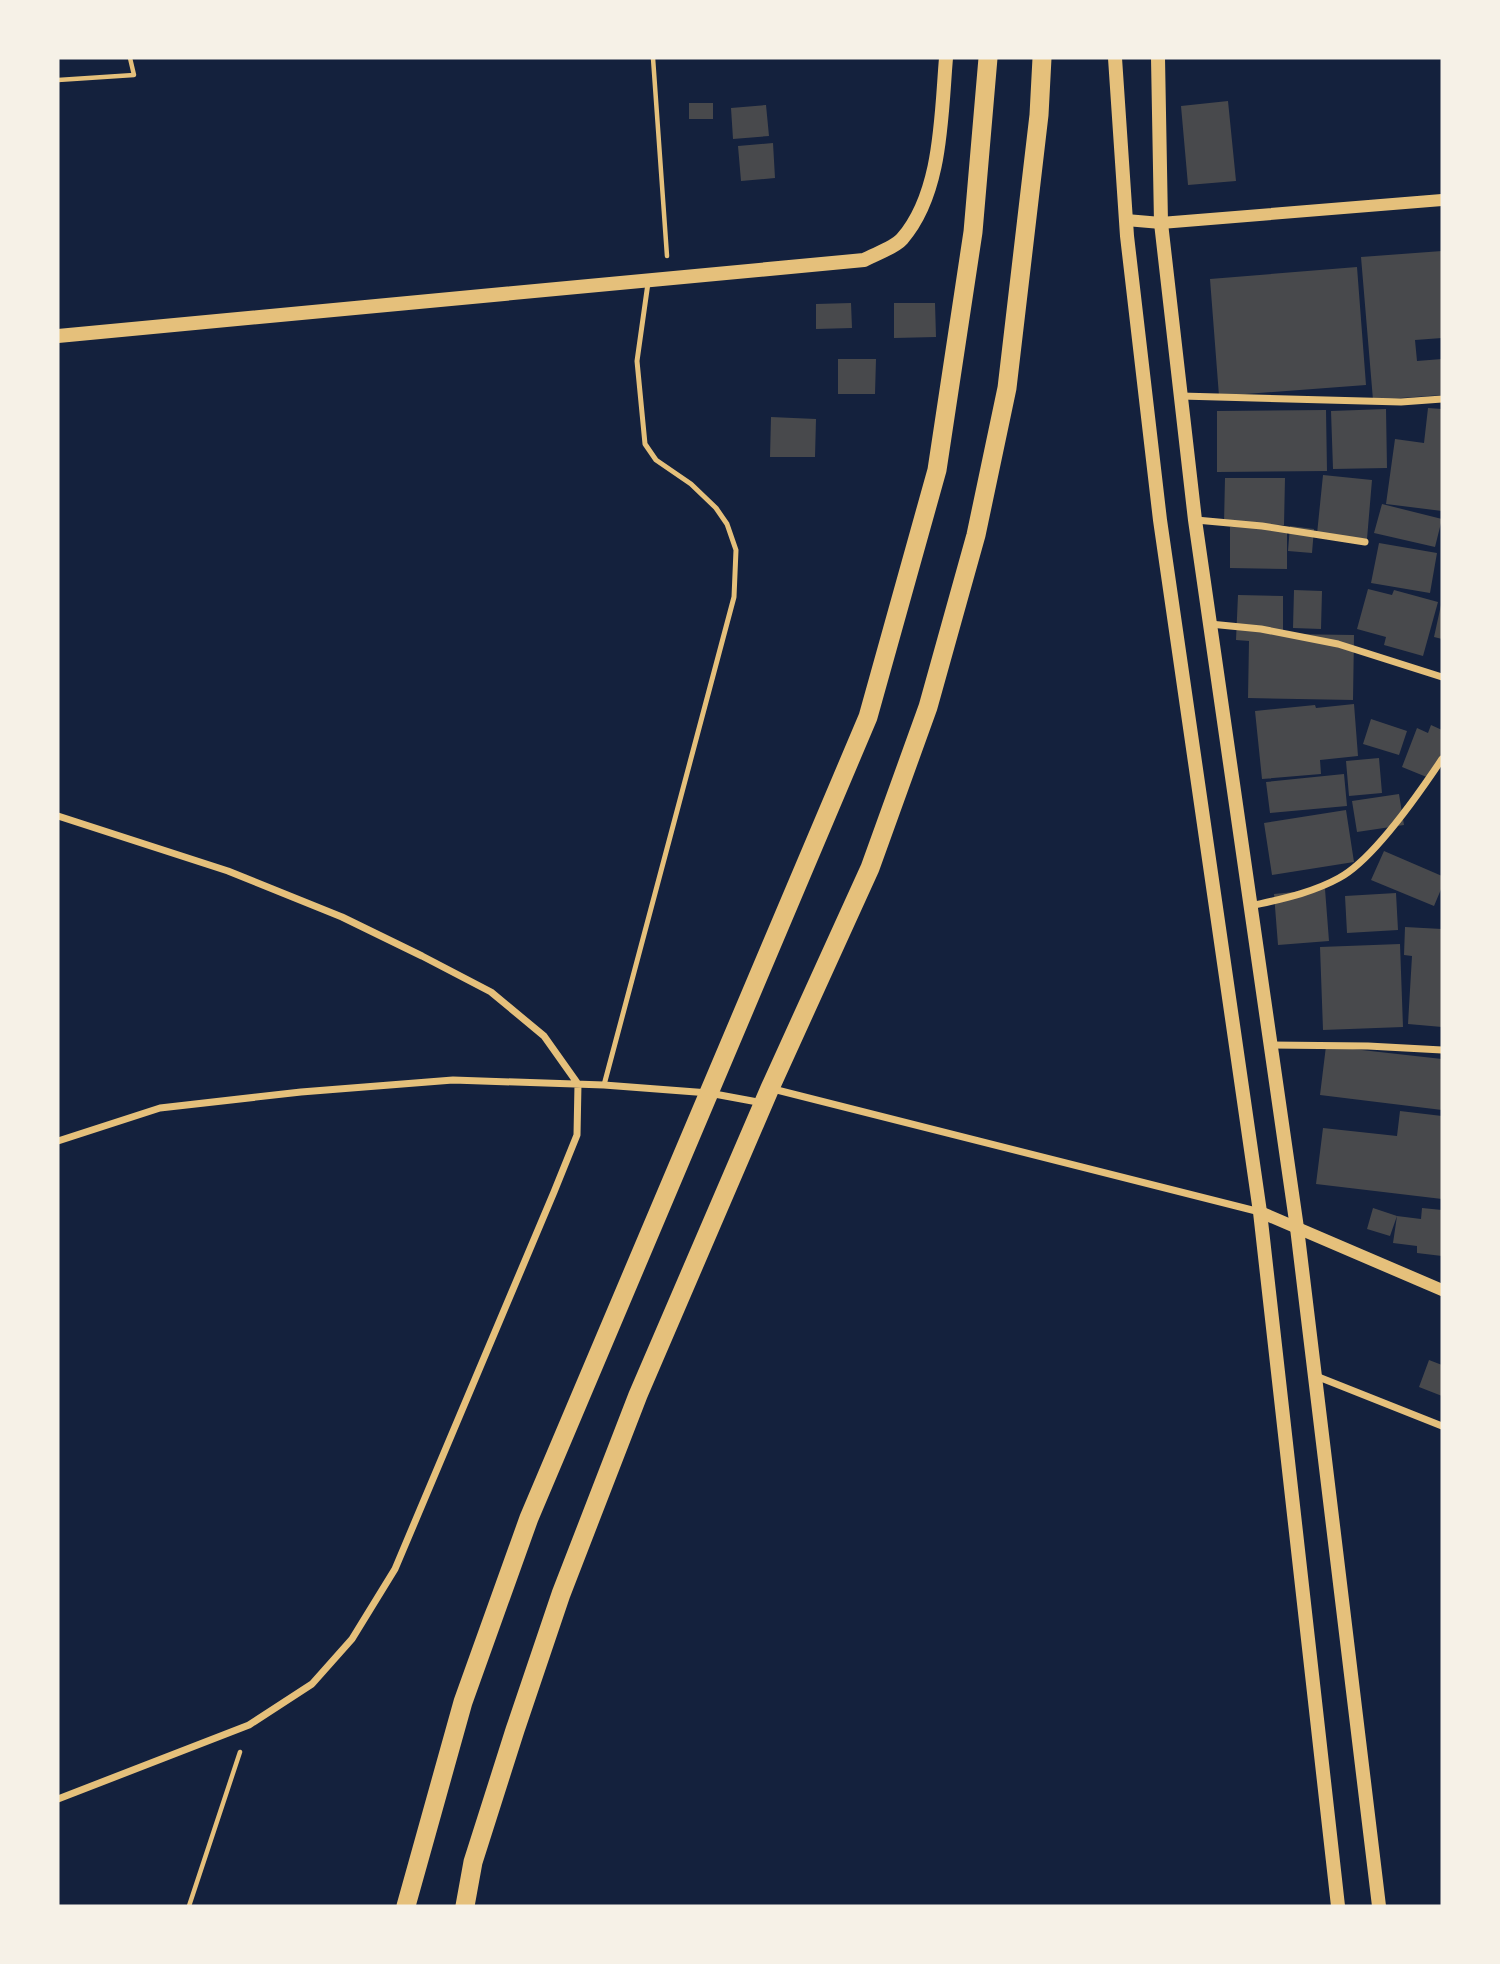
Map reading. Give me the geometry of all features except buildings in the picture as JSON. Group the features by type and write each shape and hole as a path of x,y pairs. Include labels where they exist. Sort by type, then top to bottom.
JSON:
{"highway":[{"path":"406,1906 463,1702 529,1518 869,717 937,470 973,232 988,58"},
{"path":"465,1906 477,1848 561,1594 638,1395 766,1095 870,868 928,708 976,535 1007,388 1039,115 1042,58"}],"main road":[{"path":"58,336 864,260 901,241 927,198 938,150 946,58"},
{"path":"1115,58 1126,220 1160,520 1260,1212 1338,1906"},
{"path":"1158,58 1161,223 1195,520 1297,1228 1380,1906"}],"street":[{"path":"1126,220 1161,223 1442,200"},
{"path":"1181,396 1401,402 1442,399"},
{"path":"1195,520 1262,526 1365,542"},
{"path":"1210,624 1261,629 1338,644 1442,677"},
{"path":"1251,906 1305,893 1341,878 1374,850 1442,759"},
{"path":"58,816 228,871 342,917 422,956 491,992 544,1036 578,1084 577,1135 395,1569 352,1639 312,1684 250,1725 58,1799"},
{"path":"1271,1045 1442,1050"},
{"path":"58,1141 160,1108 302,1092 453,1080 604,1085 766,1095 1260,1212 1442,1290"},
{"path":"1315,1376 1442,1426"}],"lane":[{"path":"604,1085 734,597 736,550 727,524 716,508 691,484 656,460 645,444 637,361 648,280"}],"path":[{"path":"58,80 134,75 130,58"},
{"path":"653,58 669,278"},
{"path":"189,1906 250,1725"}]}
